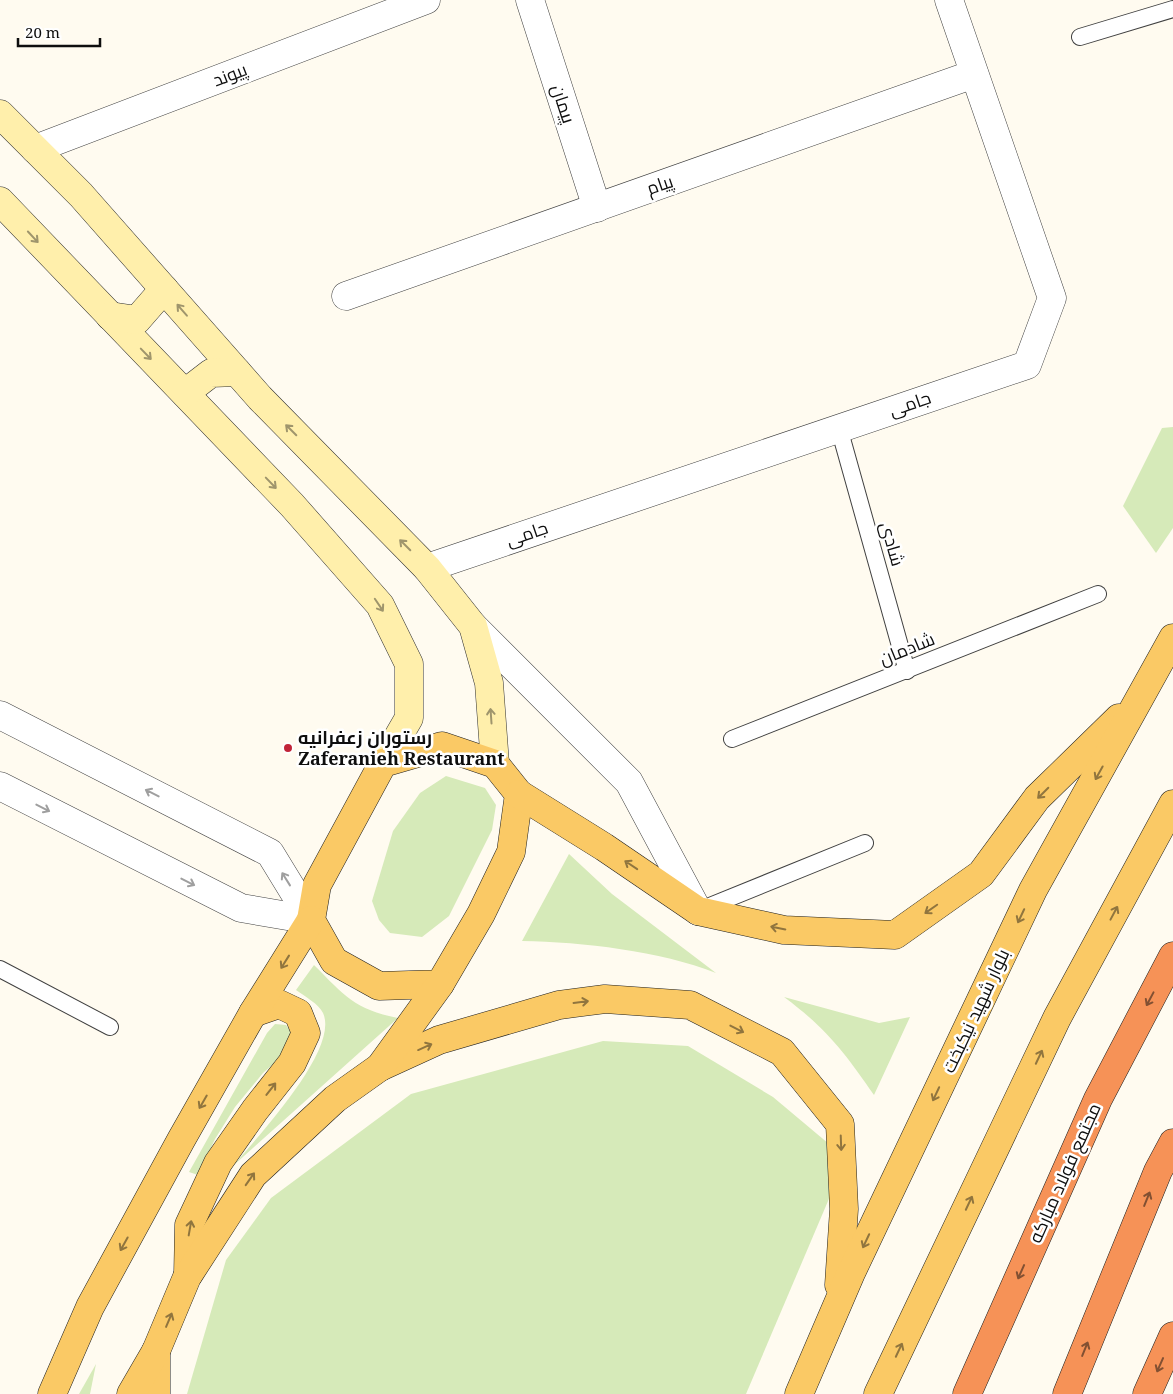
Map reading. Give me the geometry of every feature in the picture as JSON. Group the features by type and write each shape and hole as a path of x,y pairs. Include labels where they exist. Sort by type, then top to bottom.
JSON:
{"highway":[{"name":"مجتمع فولاد مبارکه","path":"967,1394 1098,1098 1173,956"},
{"path":"1067,1394 1158,1171 1173,1143"},
{"path":"1147,1394 1173,1336"}],"main road":[{"name":"بلوار شهید نیکبخت","path":"799,1394 838,1302 1034,890 1173,638"},
{"path":"52,1394 90,1307 253,1013 311,920 317,885 383,763 442,746 495,764 519,794 604,847 698,911 784,930 895,935 981,874 1037,798 1140,698"},
{"path":"380,1067 440,984 481,914 511,852 519,794"},
{"path":"878,1394 1057,1018 1173,804"},
{"path":"311,920 334,961 380,986 440,984"},
{"path":"131,1394 156,1351 188,1276 253,1175 335,1099 380,1067 439,1040 559,1005 605,999 690,1005 782,1052 840,1124 844,1209 838,1302"},
{"path":"188,1276 189,1225 218,1163 255,1110 292,1063 306,1033 298,1013 279,1004 253,1013"},
{"path":"156,1351 156,1394"}],"street":[{"name":"پیوند","path":"35,149 426,0"},
{"name":"پیمان","path":"530,0 596,208"},
{"name":"جامی","path":"427,568 1027,365 1052,298 949,0"},
{"name":"پیام","path":"346,296 974,74"},
{"path":"0,114 81,195 267,406 427,568 473,626 629,782 698,911"},
{"path":"0,201 292,505 380,605 409,664 409,718 383,763"},
{"path":"110,316 137,320 164,289"},
{"path":"185,394 210,373 237,372"},
{"path":"473,626 489,683 495,764"},
{"path":"0,715 270,853 311,920"},
{"path":"0,786 241,908 311,920"}],"lane":[{"path":"1080,37 1173,9"},
{"name":"شادی","path":"839,428 907,670"},
{"name":"شادمان","path":"732,740 1098,594"},
{"path":"698,911 865,843"},
{"path":"0,969 110,1028"}],"green space":[{"path":"1173,427 1173,528 1156,553 1123,506 1162,428"},
{"path":"446,776 485,788 496,805 492,830 449,916 422,937 390,933 379,920 372,901 393,831 420,793"},
{"path":"569,854 612,894 716,973 694,965 646,953 570,943 522,941"},
{"path":"314,965 351,1000 371,1010 398,1018 234,1165 294,1092 320,1048 325,1029 323,1013 315,1003 296,990"},
{"path":"784,997 879,1023 910,1017 874,1095 854,1066 834,1042 812,1019"},
{"path":"275,1024 286,1025 291,1032 287,1052 263,1073 235,1107 215,1139 198,1175 189,1172 267,1033"},
{"path":"603,1041 688,1046 773,1097 829,1144 831,1194 746,1394 187,1394 226,1260 271,1198 411,1094"},
{"path":"96,1364 90,1394 79,1394"}],"place":[{"name":"رستوران زعفرانیه Zaferanieh Restaurant","path":"288,748"}]}
